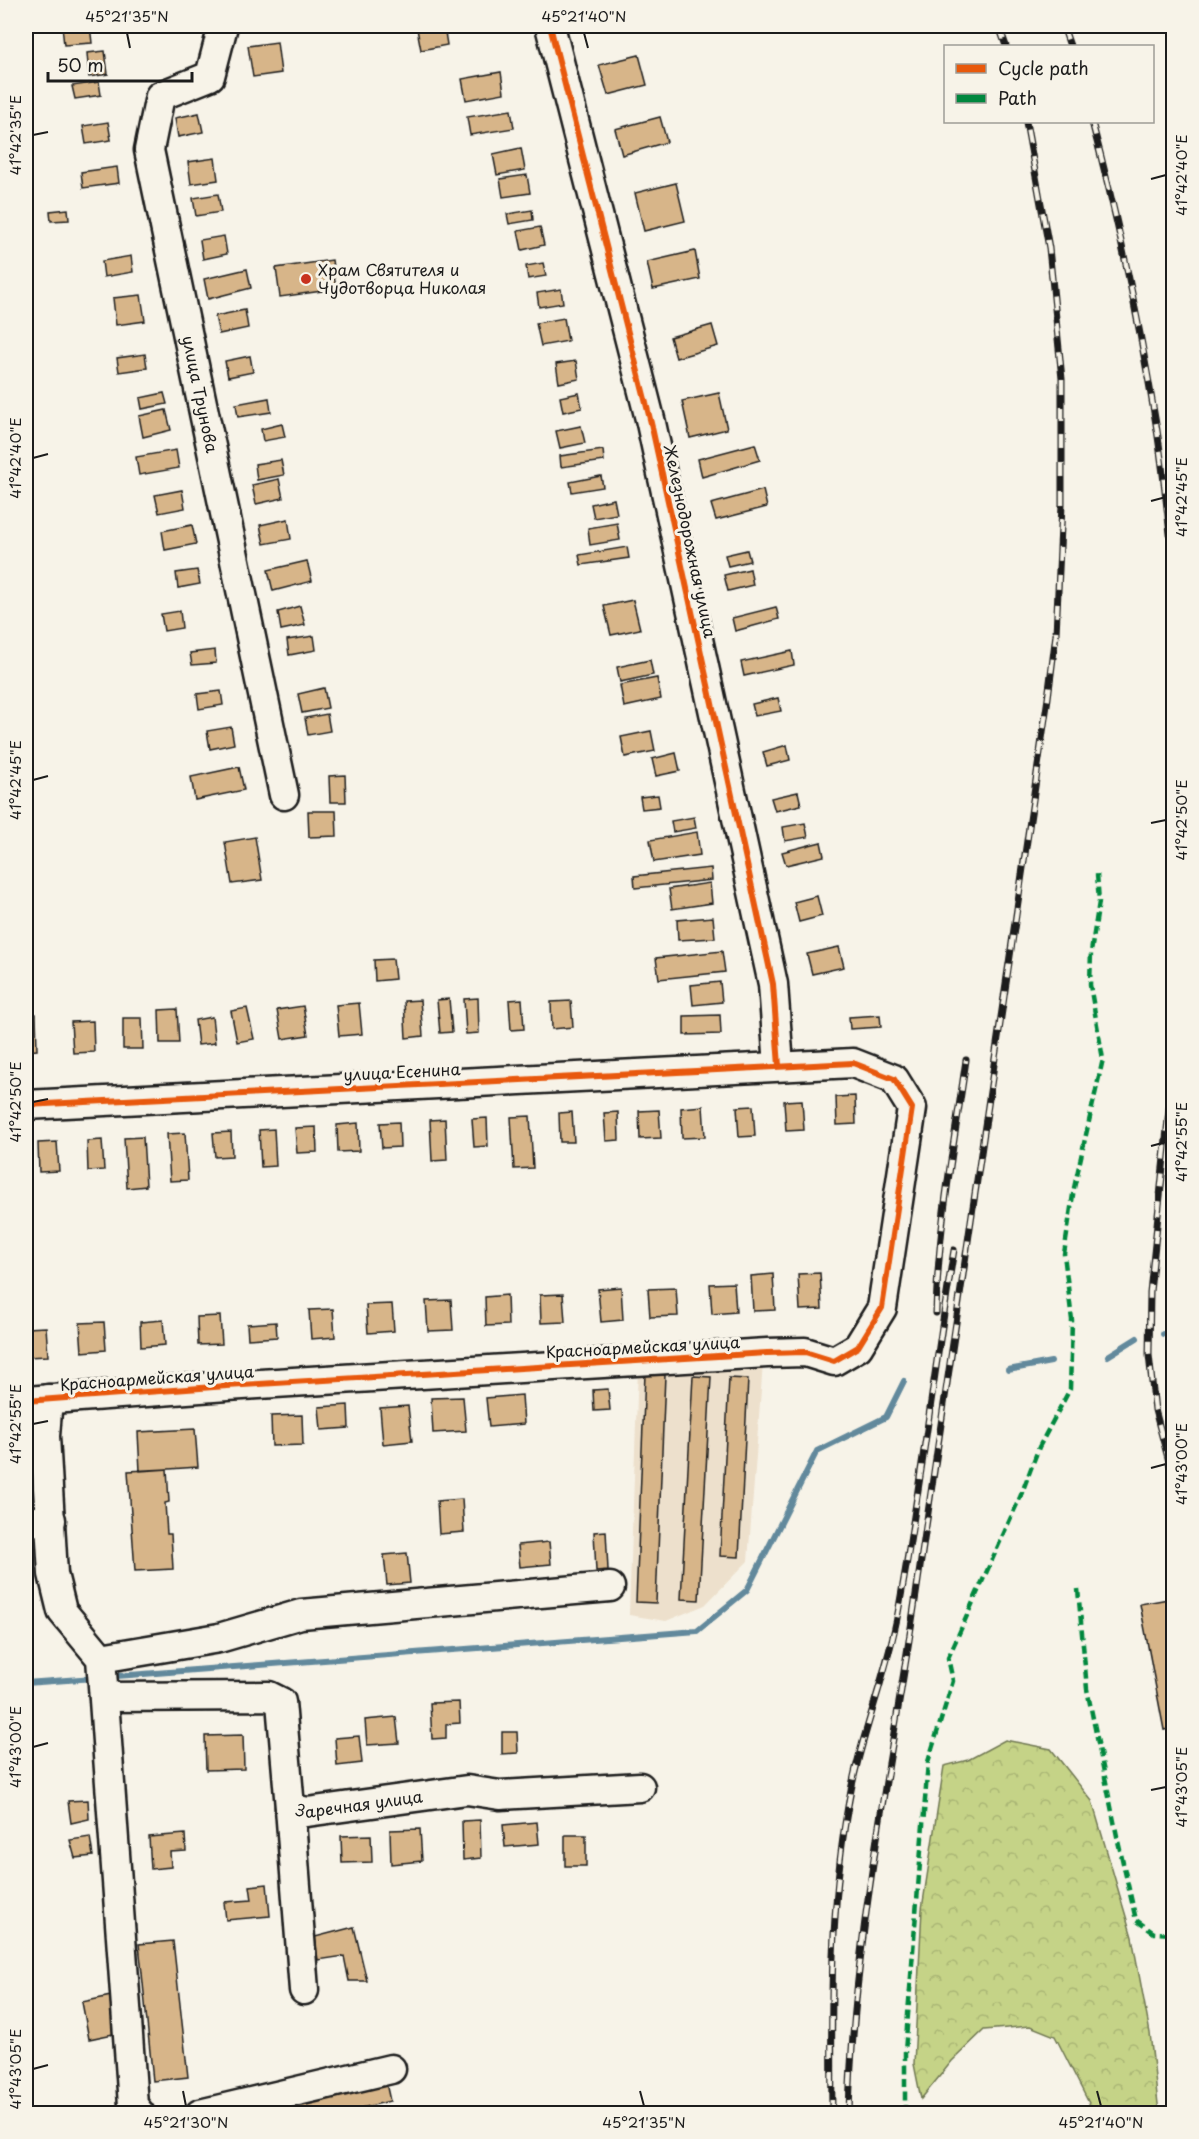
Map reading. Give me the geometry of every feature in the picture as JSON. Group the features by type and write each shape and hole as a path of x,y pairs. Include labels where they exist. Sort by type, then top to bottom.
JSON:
{"street":[{"name":"улица Трунова","path":"223,26 210,76 160,96 149,150 284,795"},
{"name":"Железнодорожная улица","path":"550,26 651,423 773,984 779,1066"},
{"name":"Красноармейская улица","path":"37,1400 768,1353 805,1352 834,1360 858,1347 882,1308 912,1107 894,1079 853,1063 779,1066"},
{"name":"улица Есенина","path":"26,1105 779,1066"},
{"path":"37,1400 45,1436 38,1521 62,1611 101,1658 133,2105 140,2114"},
{"path":"101,1658 219,1638 301,1614 610,1587"},
{"name":"Заречная улица","path":"105,1697 269,1696 281,1702 290,1808 308,1812 467,1790 501,1795 640,1787"},
{"path":"290,1808 304,1990"},
{"path":"200,2114 391,2068"}],"shaded area":[{"path":"763,1363 748,1561 705,1605 666,1621 629,1615 638,1369"}],"green space":[{"path":"1005,1740 1051,1749 1092,1801 1132,1937 1150,2033 1159,2113 1094,2113 1055,2036 1030,2026 984,2030 952,2061 921,2099 914,2064 922,1909 944,1766 968,1760"}],"building":[{"path":"62,26 90,26 92,43 64,45"},
{"path":"243,26 270,26 243,28"},
{"path":"444,26 447,45 421,50 417,29"},
{"path":"277,42 281,73 253,77 248,46"},
{"path":"105,51 108,74 89,77 87,53"},
{"path":"639,55 647,85 608,95 599,65"},
{"path":"501,72 504,93 466,100 462,79"},
{"path":"99,82 101,95 75,99 72,86"},
{"path":"511,110 514,128 470,135 467,117"},
{"path":"199,113 203,132 178,137 175,118"},
{"path":"660,117 667,142 622,155 615,129"},
{"path":"108,122 111,140 86,144 83,126"},
{"path":"521,148 525,170 497,175 493,154"},
{"path":"215,158 218,180 191,184 188,162"},
{"path":"117,167 119,183 83,188 81,172"},
{"path":"527,175 530,193 503,197 500,179"},
{"path":"676,183 685,221 644,231 635,193"},
{"path":"218,194 221,212 196,216 193,198"},
{"path":"68,209 69,220 51,221 50,211"},
{"path":"532,210 533,220 509,224 507,214"},
{"path":"540,227 544,245 522,250 518,231"},
{"path":"224,236 227,254 203,259 200,240"},
{"path":"695,251 700,279 653,289 647,262"},
{"path":"131,256 133,272 104,277 102,261"},
{"name":"Храм Святителя и Чудотворца Николая","path":"332,260 336,289 280,297 276,268"},
{"path":"543,263 546,276 528,279 526,266"},
{"path":"247,269 251,288 208,299 204,279"},
{"path":"561,289 563,303 539,307 537,293"},
{"path":"141,295 145,321 116,325 113,298"},
{"path":"245,310 248,328 219,334 215,316"},
{"path":"564,318 568,341 541,346 536,323"},
{"path":"712,325 718,346 676,358 670,337"},
{"path":"145,354 147,368 119,372 117,358"},
{"path":"250,356 253,372 228,377 225,361"},
{"path":"576,361 579,379 559,383 556,364"},
{"path":"164,393 167,404 142,409 140,398"},
{"path":"579,393 582,408 563,412 560,397"},
{"path":"719,393 727,429 690,438 682,401"},
{"path":"269,398 271,412 238,417 236,404"},
{"path":"166,410 171,430 143,437 139,416"},
{"path":"282,424 285,437 263,441 261,429"},
{"path":"581,426 585,443 560,448 556,431"},
{"path":"755,444 760,460 702,477 698,459"},
{"path":"176,450 179,468 139,475 136,457"},
{"path":"603,450 604,461 561,467 560,456"},
{"path":"281,460 284,475 257,480 255,464"},
{"path":"601,476 603,487 572,492 570,482"},
{"path":"279,479 283,498 256,504 252,485"},
{"path":"182,490 185,508 159,513 155,495"},
{"path":"763,490 767,507 716,520 711,504"},
{"path":"614,499 617,514 594,518 591,504"},
{"path":"288,519 291,539 264,544 260,525"},
{"path":"617,523 620,540 590,545 588,528"},
{"path":"192,525 196,544 165,550 162,531"},
{"path":"627,547 629,558 581,565 579,555"},
{"path":"747,550 750,561 728,566 725,555"},
{"path":"307,561 312,581 273,591 268,570"},
{"path":"750,569 753,585 728,591 724,575"},
{"path":"197,570 200,584 178,588 176,573"},
{"path":"633,600 640,629 611,635 604,606"},
{"path":"300,606 305,625 281,630 278,612"},
{"path":"776,607 779,619 735,631 732,618"},
{"path":"180,611 182,628 164,631 161,614"},
{"path":"314,636 316,650 289,655 287,640"},
{"path":"215,650 216,663 192,665 190,653"},
{"path":"792,651 794,665 744,676 741,662"},
{"path":"650,660 653,675 620,682 617,667"},
{"path":"657,678 661,699 624,707 620,685"},
{"path":"324,688 328,708 302,713 298,694"},
{"path":"221,691 223,705 199,709 197,694"},
{"path":"778,698 781,711 755,716 752,704"},
{"path":"327,714 330,731 308,735 305,718"},
{"path":"231,727 234,744 210,749 207,731"},
{"path":"651,731 655,751 625,757 621,737"},
{"path":"787,745 790,760 767,766 763,752"},
{"path":"676,753 680,771 656,776 652,759"},
{"path":"239,767 244,790 195,800 191,777"},
{"path":"345,775 346,802 330,802 329,776"},
{"path":"798,792 801,805 775,811 771,798"},
{"path":"658,795 660,807 642,809 640,797"},
{"path":"308,811 336,811 337,836 309,837"},
{"path":"694,817 696,828 673,832 671,821"},
{"path":"805,823 808,837 785,841 783,827"},
{"path":"697,832 700,855 654,862 650,840"},
{"path":"255,837 262,880 232,884 225,842"},
{"path":"821,842 824,856 786,865 782,852"},
{"path":"711,868 712,880 635,888 634,876"},
{"path":"710,883 712,903 672,909 669,889"},
{"path":"817,896 822,916 799,922 794,902"},
{"path":"713,917 715,938 678,940 677,920"},
{"path":"839,947 844,967 812,974 807,954"},
{"path":"722,951 725,972 659,979 656,958"},
{"path":"393,959 395,979 375,981 374,960"},
{"path":"720,982 722,1002 693,1005 691,985"},
{"path":"478,998 479,1033 466,1034 464,999"},
{"path":"449,999 452,1032 440,1033 437,1000"},
{"path":"522,999 524,1029 511,1030 509,1000"},
{"path":"420,1000 423,1036 406,1038 404,1001"},
{"path":"571,1001 573,1027 552,1029 551,1002"},
{"path":"359,1003 362,1034 339,1036 336,1005"},
{"path":"303,1006 308,1035 282,1039 277,1010"},
{"path":"247,1008 254,1039 237,1042 231,1011"},
{"path":"177,1009 179,1043 160,1043 159,1010"},
{"path":"26,1014 36,1014 37,1050 26,1051"},
{"path":"720,1015 721,1034 684,1035 684,1016"},
{"path":"880,1015 881,1027 850,1029 849,1017"},
{"path":"212,1017 215,1043 198,1045 195,1020"},
{"path":"123,1018 142,1018 143,1049 123,1049"},
{"path":"93,1021 94,1052 73,1053 71,1022"},
{"path":"855,1096 856,1124 837,1125 836,1097"},
{"path":"802,1100 804,1130 786,1131 784,1101"},
{"path":"703,1106 705,1137 682,1138 681,1108"},
{"path":"753,1106 755,1136 739,1137 737,1107"},
{"path":"659,1110 661,1138 640,1139 639,1111"},
{"path":"572,1112 574,1142 560,1142 559,1113"},
{"path":"618,1112 619,1140 606,1141 604,1113"},
{"path":"530,1116 533,1168 514,1169 511,1117"},
{"path":"487,1118 488,1146 474,1147 472,1119"},
{"path":"445,1119 447,1160 432,1161 430,1120"},
{"path":"399,1122 400,1147 382,1148 380,1123"},
{"path":"358,1123 359,1151 338,1152 337,1125"},
{"path":"316,1127 317,1152 297,1153 295,1128"},
{"path":"274,1129 276,1166 261,1167 259,1130"},
{"path":"231,1132 232,1156 215,1157 213,1133"},
{"path":"185,1133 188,1180 170,1181 167,1134"},
{"path":"143,1137 146,1186 127,1188 124,1138"},
{"path":"102,1140 104,1170 88,1171 87,1141"},
{"path":"57,1142 59,1171 39,1172 38,1143"},
{"path":"820,1273 822,1309 800,1310 798,1274"},
{"path":"773,1274 775,1310 753,1311 751,1276"},
{"path":"734,1283 736,1312 712,1314 710,1284"},
{"path":"621,1287 623,1320 601,1322 598,1289"},
{"path":"676,1288 678,1316 650,1317 648,1289"},
{"path":"563,1294 565,1322 541,1323 540,1295"},
{"path":"507,1295 508,1325 486,1326 485,1297"},
{"path":"451,1300 453,1330 428,1331 426,1301"},
{"path":"392,1304 394,1331 368,1333 366,1305"},
{"path":"333,1309 335,1337 311,1339 309,1310"},
{"path":"220,1316 222,1344 198,1345 197,1317"},
{"path":"163,1320 165,1345 141,1347 140,1322"},
{"path":"104,1322 106,1350 82,1352 80,1323"},
{"path":"276,1322 277,1337 248,1339 247,1324"},
{"path":"46,1327 48,1356 26,1357 26,1328"},
{"path":"645,1374 665,1375 656,1603 636,1602"},
{"path":"693,1376 711,1377 699,1600 681,1599"},
{"path":"729,1378 748,1379 739,1557 720,1556"},
{"path":"608,1389 610,1410 594,1411 593,1390"},
{"path":"522,1395 524,1424 489,1427 486,1398"},
{"path":"463,1397 466,1431 433,1433 431,1398"},
{"path":"348,1405 349,1428 321,1430 319,1407"},
{"path":"408,1406 412,1441 383,1444 380,1408"},
{"path":"302,1415 303,1445 272,1446 271,1416"},
{"path":"195,1429 198,1467 140,1471 138,1432"},
{"path":"26,1447 29,1479 26,1480"},
{"path":"167,1469 169,1502 165,1503 167,1534 171,1534 173,1569 135,1571 128,1471"},
{"path":"462,1499 464,1532 439,1534 437,1501"},
{"path":"606,1531 608,1570 596,1571 594,1532"},
{"path":"549,1542 551,1564 520,1567 518,1545"},
{"path":"407,1553 410,1583 387,1585 384,1555"},
{"path":"1174,1598 1174,1728 1164,1730 1140,1604"},
{"path":"459,1702 460,1723 446,1724 446,1738 432,1739 430,1703"},
{"path":"396,1717 399,1743 367,1745 365,1720"},
{"path":"502,1732 517,1732 518,1753 502,1754"},
{"path":"243,1735 244,1769 206,1770 205,1736"},
{"path":"359,1736 362,1763 337,1766 335,1738"},
{"path":"88,1800 89,1819 71,1823 68,1801"},
{"path":"480,1820 481,1858 463,1860 462,1821"},
{"path":"537,1822 539,1844 505,1847 503,1825"},
{"path":"420,1829 422,1861 391,1864 390,1830"},
{"path":"185,1834 186,1851 170,1852 171,1867 151,1869 149,1837"},
{"path":"371,1835 372,1862 342,1863 341,1836"},
{"path":"565,1835 586,1835 586,1866 565,1866"},
{"path":"90,1837 93,1856 75,1858 70,1840"},
{"path":"267,1884 270,1916 226,1920 224,1902 252,1900 250,1886"},
{"path":"354,1927 367,1981 349,1981 344,1956 318,1960 315,1937"},
{"path":"173,1941 188,2077 153,2081 139,1944"},
{"path":"111,1996 118,2033 89,2039 82,2002"},
{"path":"386,2083 390,2101 337,2114 250,2114"}],"waterway":[{"path":"1163,1334 1174,1336"},
{"path":"1108,1356 1137,1338"},
{"path":"1008,1370 1051,1362"},
{"path":"117,1676 697,1631 747,1590 817,1451 886,1417 904,1381"},
{"path":"26,1683 94,1678"}],"railway":[{"path":"999,26 1006,45"},
{"path":"1063,26 1070,45"},
{"path":"849,2114 857,1985 865,1920 915,1601 1056,634 1062,505 1062,379 1049,248 1026,123"},
{"path":"1092,123 1120,236 1143,352 1159,447 1174,566"},
{"path":"936,1313 943,1218 966,1060"},
{"path":"1174,1062 1150,1292 1149,1355 1155,1410 1174,1480"},
{"path":"832,2114 833,1959 842,1844 853,1781 898,1613 954,1250"}],"marked path":[{"path":"905,2114 905,2052 928,1762 953,1681 948,1658 1021,1495 1039,1447 1070,1389 1072,1320 1064,1254 1074,1188 1103,1059 1090,985 1091,952 1099,902 1097,874"},
{"path":"1078,1589 1087,1689 1136,1920 1154,1933 1174,1934"}],"cycle path":[{"path":"550,26 651,423 773,984 779,1066"},
{"path":"26,1105 853,1063 894,1079 912,1108 882,1308 858,1347 834,1361 805,1352 767,1353 227,1386 26,1401"}],"place":[{"name":"Храм Святителя и Чудотворца Николая","path":"306,279"}]}
